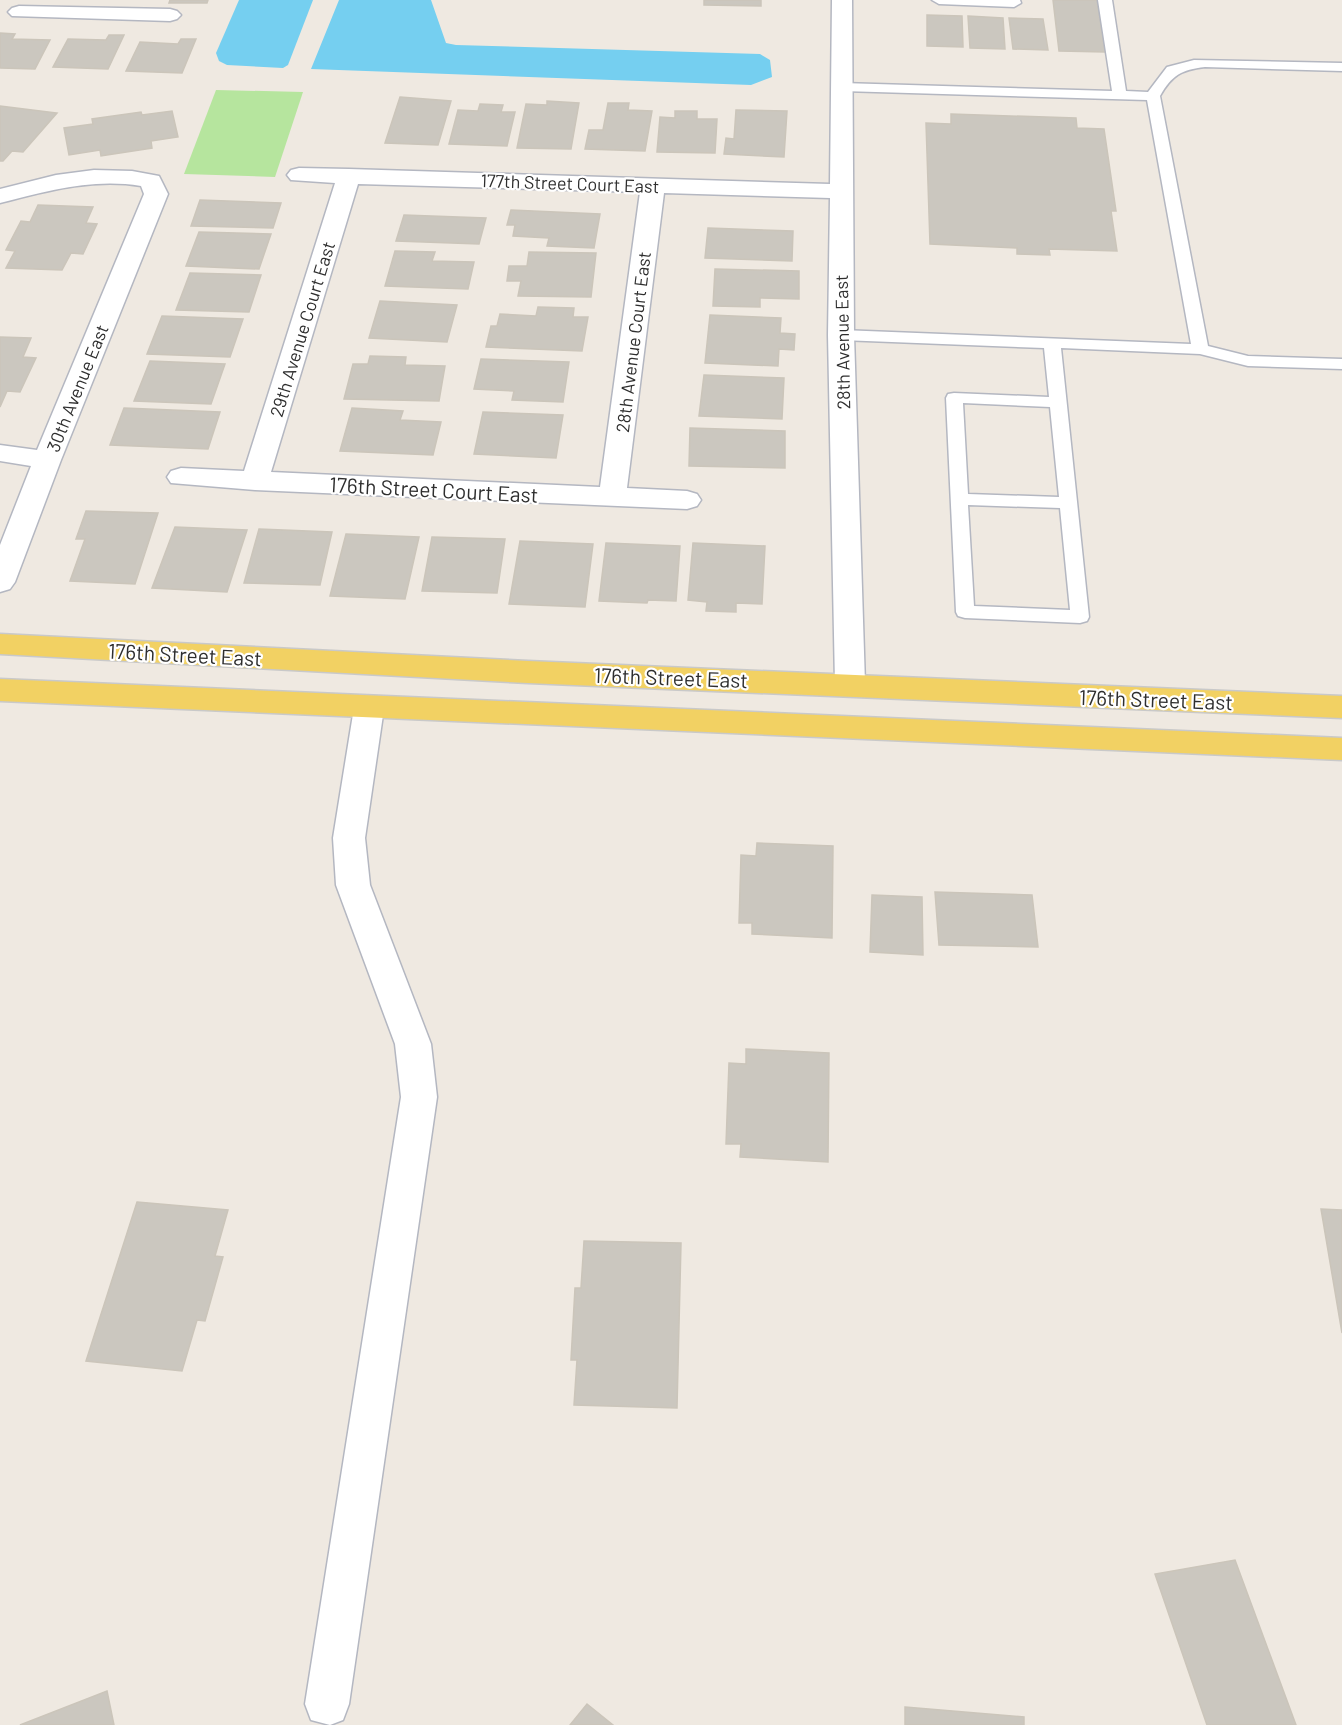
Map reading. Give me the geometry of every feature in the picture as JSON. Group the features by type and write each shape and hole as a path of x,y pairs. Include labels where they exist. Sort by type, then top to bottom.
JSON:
{"main road":[{"name":"176th Street East","path":"0,644 528,672 850,684 1342,707"},
{"path":"569,716 616,696 826,704 850,684"},
{"name":"176th Street East","path":"0,690 1342,750"}],"street":[{"name":"28th Avenue East","path":"842,0 841,335 850,684"},
{"path":"19,12 97,7 170,15"},
{"name":"177th Street Court East","path":"299,175 841,191"},
{"name":"30th Avenue East","path":"0,196 41,184 84,177 129,176 151,181 156,194 47,460 0,582"},
{"name":"29th Avenue Court East","path":"255,481 349,176"},
{"name":"28th Avenue Court East","path":"612,498 653,186"},
{"path":"0,453 47,460"},
{"name":"176th Street Court East","path":"181,477 687,500"},
{"path":"327,1704 419,1097 413,1044 353,885 349,837 369,708"}],"lane":[{"path":"939,0 1014,3 1013,0"},
{"path":"1106,0 1120,95"},
{"path":"1200,349 1153,96 1166,73 1188,64 1342,67"},
{"path":"842,87 1153,96"},
{"path":"841,335 1200,349 1248,361 1342,364"},
{"path":"1052,343 1080,617 964,612 954,398 1057,402"},
{"path":"959,499 1068,503"}],"green space":[{"path":"216,90 303,92 275,177 184,174"}],"water":[{"path":"239,0 313,0 288,65 283,68 227,65 219,61 216,53"},
{"path":"339,0 431,0 446,43 456,45 760,54 770,60 772,77 751,85 311,69"}],"building":[{"path":"170,0 208,0 207,3 169,3"},
{"path":"704,0 761,0 761,6 704,5"},
{"path":"1053,0 1097,0 1105,52 1059,51"},
{"path":"927,15 962,16 963,47 927,46"},
{"path":"968,16 1003,18 1005,49 970,48"},
{"path":"1009,18 1043,19 1048,50 1013,49"},
{"path":"0,33 15,34 12,39 50,40 35,69 0,68"},
{"path":"109,35 124,35 108,69 53,67 68,39 106,40"},
{"path":"181,39 196,39 182,73 126,71 140,42 178,44"},
{"path":"400,97 451,101 438,145 385,143"},
{"path":"547,101 579,103 571,149 517,148 526,104 547,105"},
{"path":"608,103 629,103 628,110 652,111 645,151 585,149 589,130 603,130"},
{"path":"480,104 503,105 501,112 515,112 507,146 449,144 458,110 478,111"},
{"path":"0,106 57,113 23,152 12,151 3,161 0,161"},
{"path":"736,110 787,111 784,157 724,154 726,138 734,139"},
{"path":"172,111 178,137 151,141 152,148 101,156 100,150 69,155 64,128 93,124 92,119 141,112 142,115"},
{"path":"675,111 697,111 697,119 717,119 715,153 657,152 660,117 675,118"},
{"path":"951,114 1076,118 1077,128 1104,129 1116,211 1111,211 1117,251 1049,249 1050,255 1017,254 1017,248 930,244 926,123 951,124"},
{"path":"200,200 281,203 273,228 191,226"},
{"path":"38,205 93,207 86,223 97,224 83,254 71,253 62,270 6,268 15,251 6,250 21,221 30,222"},
{"path":"511,210 600,214 594,248 547,246 549,238 513,236 515,225 507,225"},
{"path":"404,215 486,218 479,244 396,241"},
{"path":"708,228 793,231 792,261 705,258"},
{"path":"199,232 271,234 259,269 186,266"},
{"path":"395,251 435,252 432,261 474,262 468,289 385,286"},
{"path":"529,252 596,253 591,297 518,296 521,281 507,281 509,266 527,266"},
{"path":"715,269 799,271 799,299 760,298 760,307 713,306"},
{"path":"190,273 261,275 249,312 176,310"},
{"path":"380,301 457,305 447,342 369,338"},
{"path":"538,307 574,308 573,317 588,317 582,351 486,347 491,326 497,326 500,314 536,316"},
{"path":"710,315 781,318 780,333 795,334 794,350 779,349 778,366 705,363"},
{"path":"162,316 243,319 230,357 147,354"},
{"path":"0,337 31,338 23,357 36,358 20,392 7,391 0,407"},
{"path":"370,356 406,357 405,365 445,366 439,401 344,399 353,364 368,364"},
{"path":"481,359 569,362 563,402 512,400 514,391 474,389"},
{"path":"150,361 225,364 211,404 134,401"},
{"path":"704,375 784,378 782,419 699,416"},
{"path":"124,408 220,412 208,449 110,445"},
{"path":"352,408 403,411 400,420 441,422 433,455 340,451"},
{"path":"483,412 563,415 556,458 474,454"},
{"path":"690,428 785,431 785,468 689,466"},
{"path":"86,511 158,513 135,584 70,581 85,539 76,539"},
{"path":"175,527 247,530 227,592 152,588"},
{"path":"259,529 332,532 320,585 244,583"},
{"path":"346,534 419,537 405,599 330,596"},
{"path":"432,537 505,539 497,593 422,591"},
{"path":"520,541 593,544 585,607 509,604"},
{"path":"606,543 680,546 676,601 648,600 647,603 599,601"},
{"path":"693,543 765,546 762,604 736,603 736,612 706,611 707,602 688,600"},
{"path":"757,843 833,846 832,938 752,934 752,923 739,923 741,855 756,856"},
{"path":"935,892 1032,895 1038,947 939,945"},
{"path":"872,895 922,897 923,955 870,952"},
{"path":"746,1049 829,1053 828,1162 740,1157 741,1144 726,1144 729,1063 746,1064"},
{"path":"137,1202 228,1210 215,1256 223,1257 205,1321 197,1320 182,1371 86,1361"},
{"path":"1321,1209 1342,1210 1342,1333"},
{"path":"584,1241 681,1243 677,1408 574,1405 577,1360 571,1360 575,1288 581,1288"},
{"path":"1235,1560 1296,1725 1207,1725 1155,1574"},
{"path":"107,1691 114,1725 20,1725"},
{"path":"587,1704 613,1725 570,1725"},
{"path":"905,1707 1024,1717 1024,1725 905,1725"}]}
